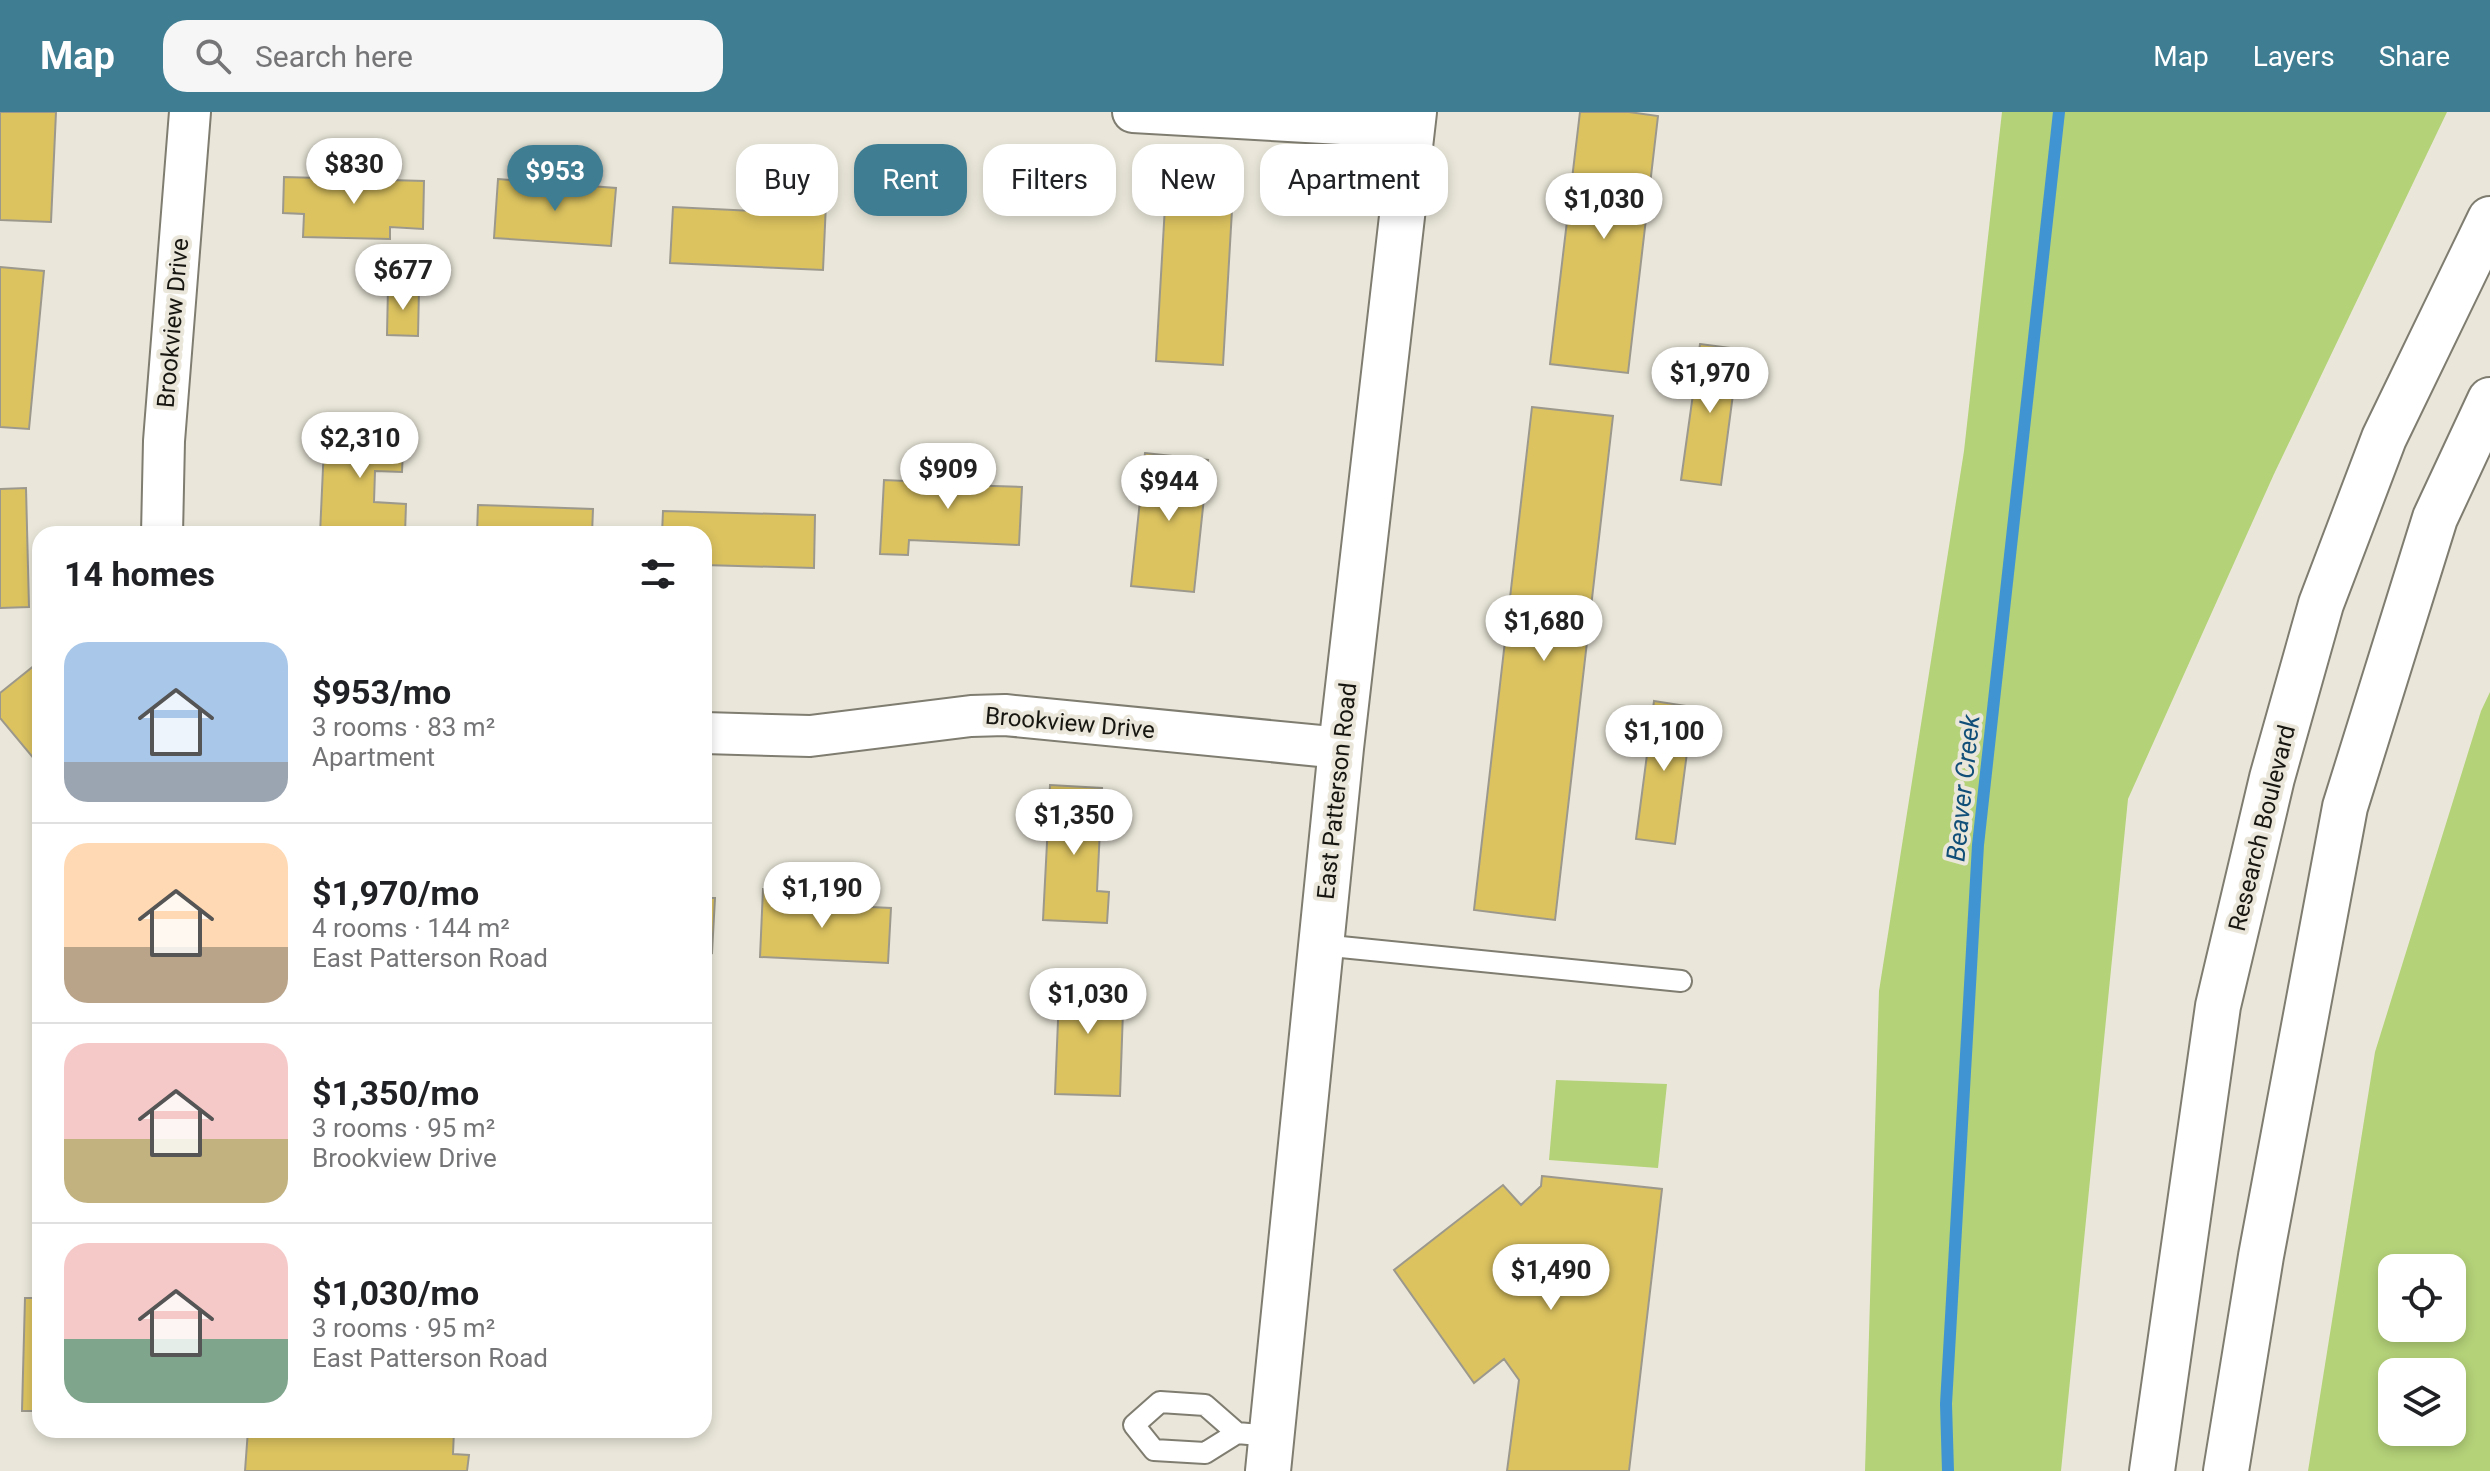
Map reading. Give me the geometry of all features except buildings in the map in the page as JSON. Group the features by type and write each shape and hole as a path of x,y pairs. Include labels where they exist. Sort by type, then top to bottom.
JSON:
{"main road":[{"name":"East Patterson Road","path":"1258,1447 1321,945 1413,120"},
{"name":"Research Boulevard","path":"2152,1471 2218,1006 2272,778 2321,604 2384,438 2490,219"},
{"path":"2226,1471 2261,1256 2345,807 2435,518 2490,400"}],"street":[{"name":"Brookview Drive","path":"162,526 164,441 190,112"},
{"path":"1133,112 1413,120"},
{"name":"Brookview Drive","path":"712,733 810,736 971,716 1005,715 1341,748"}],"lane":[{"path":"1321,945 1681,981"}],"green space":[{"path":"2002,112 2447,112 2274,474 2128,799 2061,1471 1865,1471 1879,991 1964,451"},
{"path":"2490,692 2490,1471 2308,1471 2375,1052 2481,711"},
{"path":"1556,1080 1667,1084 1658,1168 1549,1160"}],"waterway":[{"name":"Beaver Creek","path":"1948,1471 1946,1404 1978,845 2059,112"}]}
